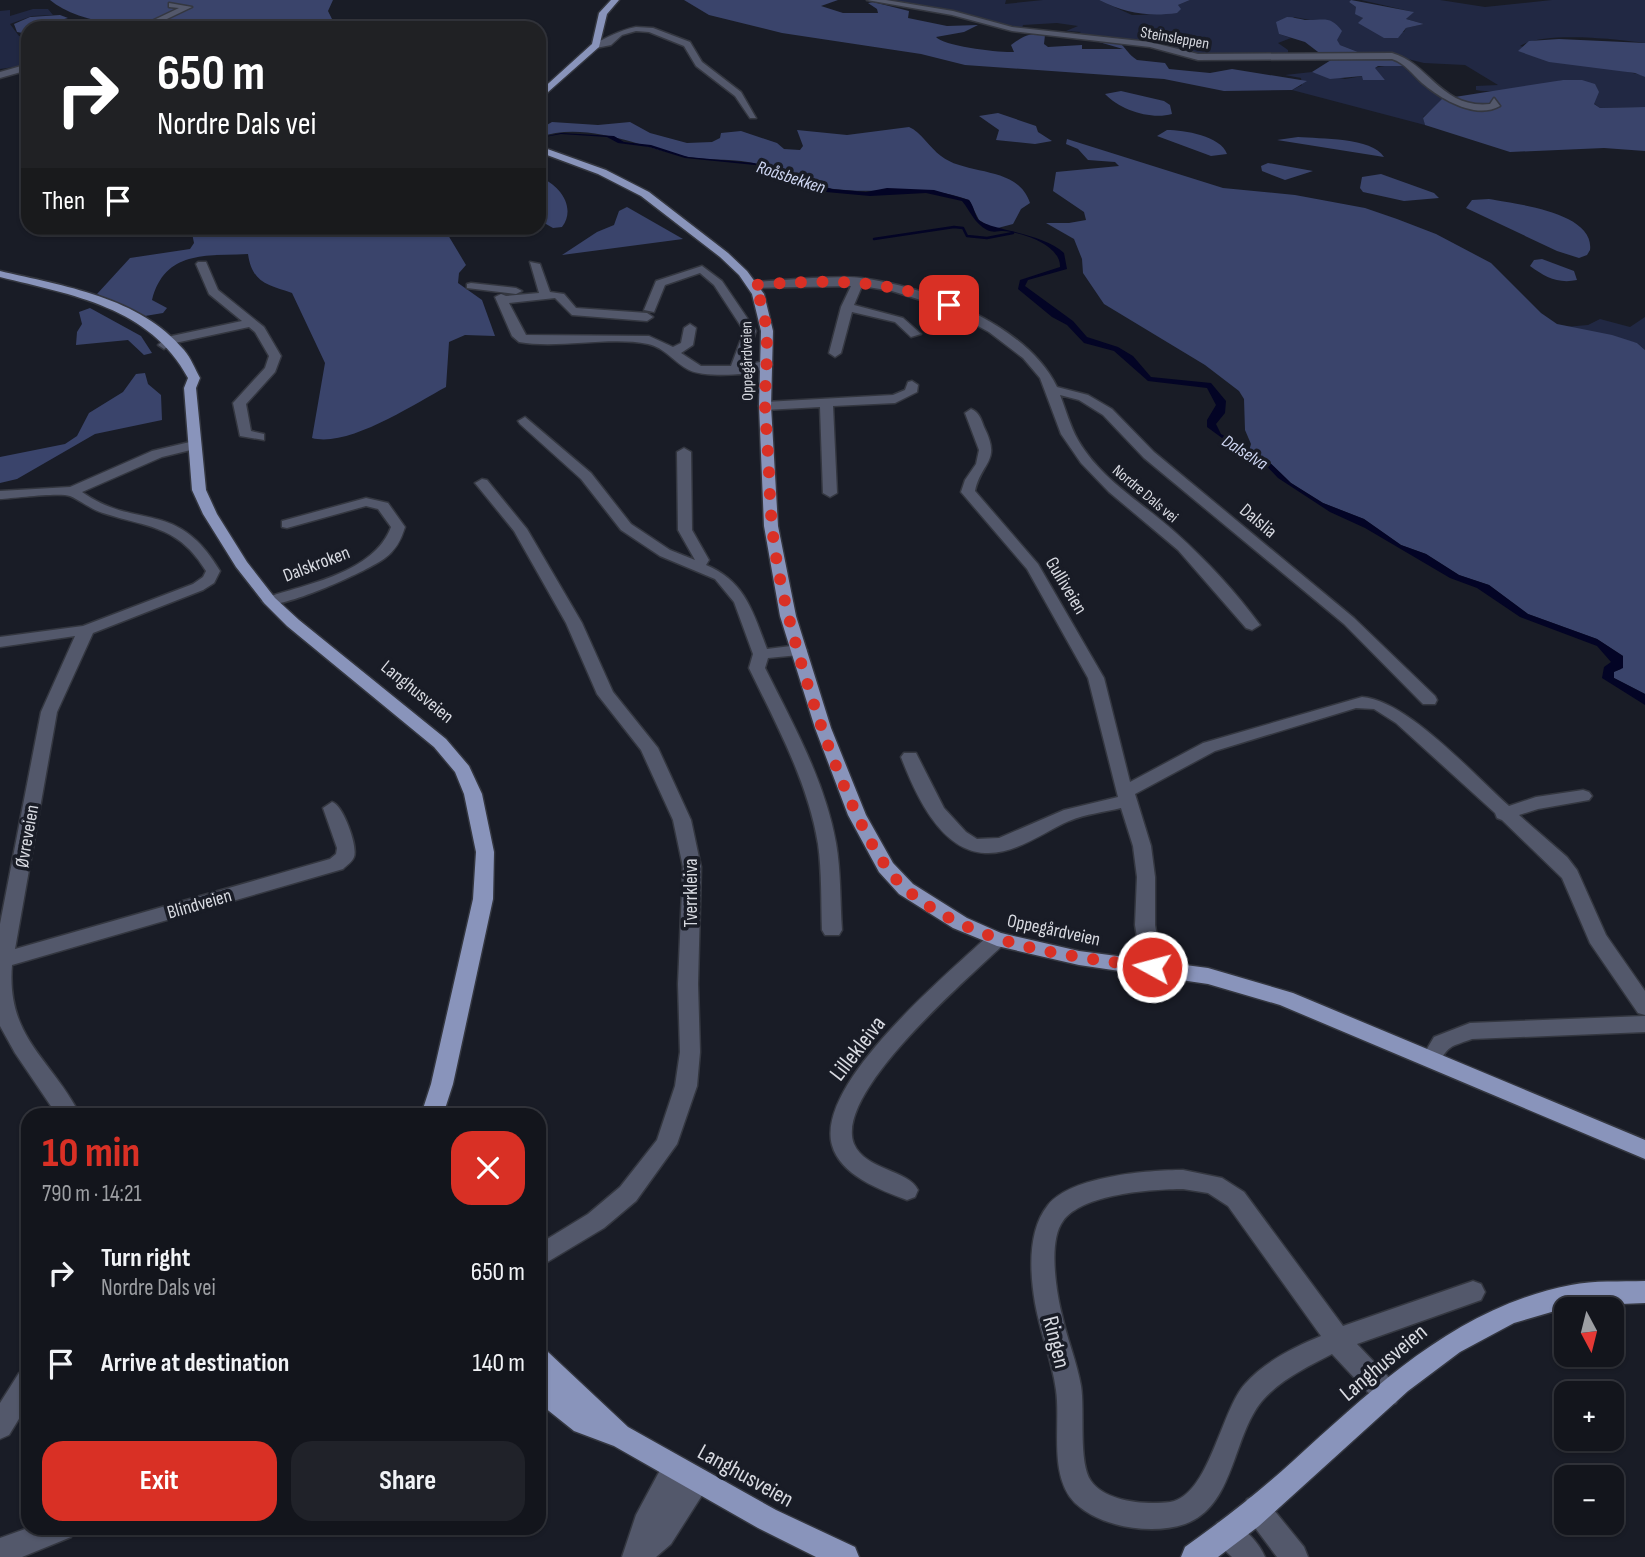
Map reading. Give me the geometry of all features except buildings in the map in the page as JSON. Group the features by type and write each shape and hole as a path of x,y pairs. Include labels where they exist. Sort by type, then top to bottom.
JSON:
{"main road":[{"path":"546,91 596,45 603,13 615,0"},
{"name":"Oppegårdveien","path":"546,152 602,172 645,194 715,247 753,285 766,319 765,406 771,526 778,570 823,728 852,802 886,867 906,889 960,923 997,939 1079,958 1208,976 1286,999 1645,1150"},
{"name":"Langhusveien","path":"3,274 93,299 157,327 170,343 190,388 197,482 205,505 241,564 270,601 305,634 440,743 463,770 473,794 485,852 482,899 442,1084 434,1108"},
{"name":"Langhusveien","path":"442,1084 444,1108"},
{"name":"Langhusveien","path":"1195,1557 1227,1533 1387,1394 1448,1345 1508,1311 1569,1295 1645,1292"},
{"name":"Langhusveien","path":"546,1368 622,1437"},
{"name":"Langhusveien","path":"546,1393 583,1422 622,1437 686,1474 845,1557"}],"street":[{"name":"Steinsleppen","path":"871,0 954,12 1012,29 1150,45 1198,57 1325,58 1386,55 1408,61 1424,80 1458,102 1487,108 1495,106 1494,101"},
{"path":"157,21 188,7 172,5"},
{"path":"596,45 608,44 619,33 636,29 650,30 687,44 699,64 738,94 753,116"},
{"path":"0,75 21,68"},
{"path":"201,264 214,292 262,333 276,360 239,403 245,433 260,437"},
{"path":"534,264 545,295"},
{"path":"737,368 750,331 718,283 702,269 660,283 648,313 572,311 560,296 502,299 518,336 523,339 640,339 663,344 692,368 715,371 766,365"},
{"name":"Nordre Dals vei","path":"753,285 833,279 859,281 921,293 970,316 1018,347 1033,360 1054,390 1066,430 1089,464 1115,494 1157,524 1205,569 1252,625"},
{"path":"835,353 847,307 859,281"},
{"path":"471,286 520,292 526,296"},
{"path":"847,307 899,320 915,334"},
{"path":"170,343 251,323"},
{"path":"673,352 687,345 690,328"},
{"path":"765,406 895,400 906,397 912,385"},
{"name":"Dalslia","path":"1054,390 1075,392 1098,404 1126,428 1149,455 1349,621 1429,700"},
{"path":"826,403 831,493"},
{"name":"Gulliveien","path":"971,412 988,454 985,464 971,480 968,492 1033,567 1091,665 1126,797 1142,846 1146,877 1145,925 1152,967"},
{"path":"525,421 586,476 626,527 666,553 720,576 736,594 761,654 758,668 792,739 815,797 827,844 832,930"},
{"path":"0,495 72,491 141,461 194,449"},
{"path":"684,452 685,530 699,551 702,560 699,565"},
{"name":"Tverrkleiva","path":"482,483 520,529 574,623 605,694 649,748 682,820 692,867 688,984 690,1052 686,1086 666,1144 628,1194 596,1221 546,1252"},
{"path":"0,642 86,630 198,587 211,578 213,571 209,563 190,540 171,527 90,504 72,491"},
{"name":"Dalskroken","path":"270,601 363,567 388,548 397,537 398,527 383,506 366,502 286,524"},
{"name":"Øvreveien","path":"64,1108 6,1018 1,983 49,712 86,630"},
{"path":"761,654 799,650"},
{"path":"910,757 920,787 933,808 973,845 990,846 1072,813 1126,797 1209,747 1355,703 1370,702 1402,719 1570,875 1597,938 1645,1007"},
{"path":"1503,814 1536,803 1583,796"},
{"name":"Blindveien","path":"3,960 336,864 345,857 346,848 332,808"},
{"name":"Lillekleiva","path":"907,1190 864,1169 849,1157 840,1134 843,1112 856,1087 884,1048 997,939"},
{"path":"1432,1059 1441,1043 1470,1031 1645,1024"},
{"name":"Ringen","path":"1339,1341 1289,1362 1261,1384 1248,1399 1210,1480 1190,1508 1183,1513 1163,1515 1102,1506 1082,1491 1075,1475 1068,1383 1045,1289 1045,1248 1051,1220 1067,1202 1118,1187 1170,1180 1213,1184 1236,1200 1285,1262 1358,1368 1387,1394"},
{"path":"1339,1341 1473,1292"},
{"path":"0,1426 21,1392"},
{"path":"636,1557 661,1534 686,1474"},
{"path":"1256,1508 1294,1557"},
{"path":"1227,1533 1251,1557"},
{"path":"0,1552 44,1535"}],"shaded area":[{"path":"50,0 333,0 328,11 333,21 98,21 74,14"},
{"path":"684,0 838,0 821,6 843,13 878,13 877,9 868,3 873,2 909,11 908,18 947,26 978,25 964,32 936,37 973,48 1014,52 1011,45 1023,37 1045,35 1044,44 1048,47 1082,45 1082,49 1123,49 1099,42 1120,44 1137,60 1165,63 1169,69 1210,73 1232,69 1307,81 1292,90 1224,91 1164,79 965,65 921,54 782,33 709,15"},
{"path":"874,0 1006,0 1005,4 1043,0 1099,0 1132,15 1140,15 1156,14 1190,0 1351,0 1349,2 1363,18 1359,23 1404,32 1406,28 1424,24 1406,19 1413,12 1361,0 1440,0 1485,7 1552,0 1645,0 1645,43 1562,37 1531,41 1520,46 1641,75 1645,77 1645,107 1600,108 1563,80 1509,91 1476,90 1476,86 1498,85 1465,65 1424,63 1387,54 1358,52 1340,45 1310,20 1294,17 1279,34 1291,38 1278,43 1288,50 1288,56 1206,57 1163,45 1073,36 1081,32 1066,31 1078,26 1057,23 1023,25 1022,28 1039,31 1024,30 950,10"},
{"path":"1099,0 1190,0 1178,5 1181,9 1177,13 1146,14 1128,11"},
{"path":"1351,0 1414,12 1406,19 1424,24 1406,28 1398,38 1384,38 1358,23 1363,18 1355,14 1356,7 1349,2"},
{"path":"33,9 48,9 53,15 32,16 10,24 21,36 21,66 0,69 0,11 10,10 10,16"},
{"path":"60,15 68,18 57,21 21,21 21,33 17,32 14,24 30,17"},
{"path":"1287,17 1330,20 1342,31 1337,40 1340,45 1358,52 1322,55 1305,42 1279,34 1276,22"},
{"path":"1559,39 1645,43 1645,77 1635,73 1549,62 1518,51 1529,41"},
{"path":"1390,58 1411,66 1378,66 1375,68 1385,80 1363,80 1362,76 1330,79 1312,72 1331,60"},
{"path":"1403,65 1447,98 1423,117 1425,125 1292,90 1302,85 1301,78 1285,75 1312,72 1345,79 1363,76 1363,80 1385,80 1374,68"},
{"path":"1563,80 1582,80 1595,84 1599,92 1594,104 1600,108 1645,107 1645,151 1604,148 1510,152 1425,125 1423,118 1442,99"},
{"path":"1121,91 1164,101 1170,105 1172,114 1146,115 1119,105 1105,94"},
{"path":"998,113 1036,126 1038,132 1052,141 1035,144 996,140 999,130 979,116"},
{"path":"552,122 598,125 630,122 650,133 687,143 712,142 720,138 721,133 741,131 777,143 784,149 800,150 803,146 797,130 847,135 909,127 937,153 952,162 1015,182 1030,203 1021,209 1013,224 994,229 979,220 969,200 951,195 918,190 834,189 758,164 689,157 596,133 546,136 546,125"},
{"path":"1167,130 1210,138 1227,154 1211,156 1157,136"},
{"path":"1298,137 1357,142 1378,150 1384,157 1277,140"},
{"path":"1067,139 1223,188 1295,195 1365,208 1397,219 1436,234 1491,263 1541,313 1557,324 1612,335 1637,343 1645,350 1645,694 1614,678 1613,672 1621,669 1623,656 1597,639 1528,614 1489,585 1459,575 1426,554 1401,545 1364,519 1323,503 1291,483 1266,459 1249,451 1251,444 1245,430 1244,399 1239,391 1205,365 1104,304 1083,273 1082,259 1074,239 1046,223 1086,220 1084,212 1053,191 1056,172 1119,166 1115,162 1088,160 1078,149 1066,144"},
{"path":"1268,163 1313,171 1285,180 1262,171 1261,166"},
{"path":"1381,174 1434,193 1439,198 1404,201 1363,192 1360,188 1362,177"},
{"path":"546,180 559,191 567,204 568,212 562,227 553,228 546,224"},
{"path":"1489,199 1534,207 1567,218 1588,237 1590,250 1587,255 1579,258 1557,251 1466,208 1472,200"},
{"path":"627,207 683,239 562,255 597,232 614,225 619,211"},
{"path":"192,235 448,235 466,265 459,273 458,283 482,300 495,336 465,335 449,342 446,387 417,404 344,437 312,438 325,363 292,293 269,285 257,277 248,254 203,256 177,264 158,284 152,300 167,308 163,313 145,316 97,294 130,258 190,249 194,243"},
{"path":"1542,259 1574,271 1577,280 1552,279 1530,266 1534,260"},
{"path":"90,308 141,336 152,353 144,355 128,340 76,345 77,332 82,324 79,312"},
{"path":"1645,317 1645,350 1637,343 1565,327 1588,325 1600,319 1630,327"},
{"path":"145,373 148,384 161,395 162,420 95,434 17,479 0,483 0,457 65,444 77,436 89,413 123,392 136,374"}],"water":[{"path":"561,133 614,136 624,142 651,145 688,157 754,163 832,189 866,192 887,188 934,190 969,200 978,219 983,223 1043,240 1064,253 1067,269 1028,280 1025,286 1073,321 1087,337 1118,347 1133,356 1151,377 1211,383 1226,401 1225,413 1216,424 1221,434 1266,459 1291,483 1323,503 1364,519 1401,545 1426,554 1459,575 1489,585 1528,614 1597,639 1623,656 1623,668 1614,672 1614,678 1645,694 1645,705 1602,678 1604,667 1611,662 1597,646 1520,617 1477,588 1450,578 1365,528 1330,512 1278,478 1261,460 1248,457 1207,427 1207,420 1216,405 1207,388 1148,381 1114,351 1084,343 1067,325 1052,317 1018,289 1020,280 1060,267 1054,252 1030,237 987,230 976,221 962,201 926,193 870,196 826,192 755,165 685,158 649,147 618,143 607,137 561,134 546,136"}],"waterway":[{"path":"874,239 954,227 963,228 967,236 987,238 1013,233"}],"route":[{"path":"949,305 906,289 859,281 833,279 753,285 766,319 765,406 771,526 788,616 823,728 857,815 874,849 906,889 960,923 997,939 1079,958 1152,967"}],"water label":[{"name":"Roåsbekken","path":"791,177"},
{"name":"Dalselva","path":"1245,452"}]}
